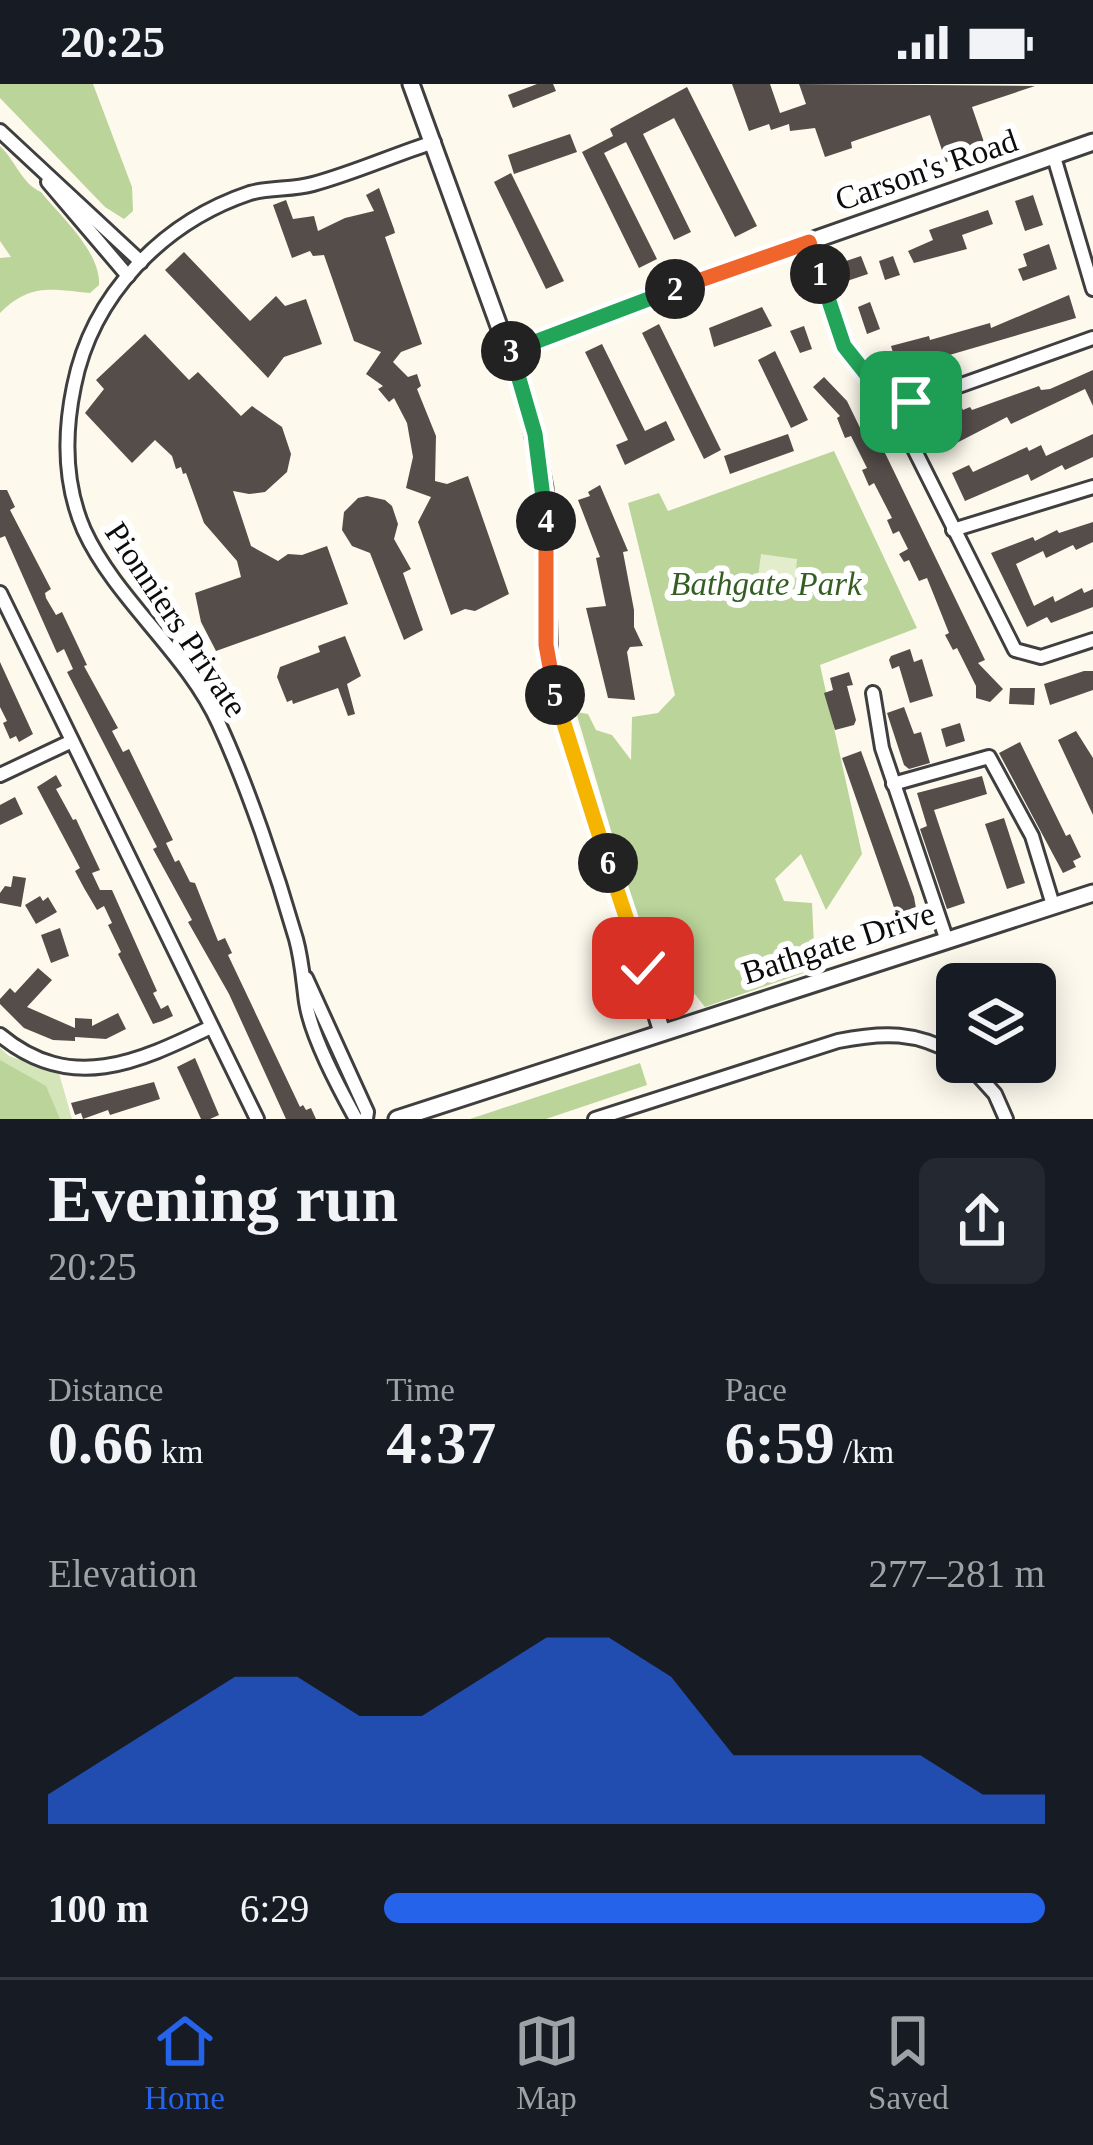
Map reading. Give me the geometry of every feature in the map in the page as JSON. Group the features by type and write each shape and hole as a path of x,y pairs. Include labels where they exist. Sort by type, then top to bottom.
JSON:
{"street":[{"path":"411,84 535,434 544,488 549,674 662,1031"},
{"path":"0,131 141,262"},
{"name":"Pionniers Private","path":"367,1119 305,977 291,922 219,723 91,542 71,492 67,439 75,377 94,327 128,276 176,230 258,191 313,184 434,142"},
{"name":"Carson's Road","path":"509,352 1093,142"},
{"path":"1054,158 1093,289"},
{"path":"41,171 64,205 128,276"},
{"path":"809,242 844,346 894,409 1015,650 1041,657 1093,640"},
{"path":"894,409 1093,338"},
{"path":"953,530 1093,487"},
{"path":"0,593 257,1119"},
{"path":"873,693 893,784 946,938"},
{"path":"0,775 72,741"},
{"path":"893,784 989,757 1032,836 1053,904"},
{"name":"Bathgate Drive","path":"398,1119 1093,893"},
{"name":"Pionniers Private","path":"305,977 306,1004 356,1119"},
{"path":"0,1034 44,1063 98,1069 162,1051 211,1027"},
{"path":"595,1119 838,1041 877,1033 905,1034 936,1044"},
{"path":"985,1083 1006,1119"}],"green space":[{"path":"0,84 93,84 132,187 133,211 124,219 105,207 0,98"},
{"path":"0,146 87,248 99,285 90,293 31,292 0,313 0,258 11,257 0,241"},
{"name":"Bathgate Park","path":"834,451 917,628 820,665 862,854 826,910 801,854 775,879 784,901 812,903 815,969 705,1007 674,968 665,1013 576,712 588,714 596,730 612,735 631,760 632,717 658,713 675,695 628,503 659,493 668,511"},
{"path":"761,554 797,559 795,582 758,577"},
{"path":"0,1048 9,1056 59,1073 72,1119 0,1119"},
{"path":"0,1060 46,1086 60,1119 0,1119"},
{"path":"640,1063 647,1085 546,1119 470,1119"}],"building":[{"path":"537,84 553,84 556,91 513,108 508,95"},
{"path":"732,84 770,84 780,113 806,104 799,84 1035,86 972,107 986,148 946,162 930,115 851,142 852,148 825,157 815,128 790,131 789,124 771,130 769,124 749,131"},
{"path":"687,87 757,226 735,237 674,118 643,134 691,232 674,240 626,142 604,153 657,259 639,268 582,152 613,136 610,129"},
{"path":"570,134 577,152 514,174 508,155"},
{"path":"511,173 564,281 546,289 494,182"},
{"path":"379,188 395,233 385,237 422,344 401,352 393,362 408,377 417,374 421,386 417,389 436,436 435,481 447,484 468,476 509,594 475,611 465,609 451,615 418,522 431,497 406,488 413,457 407,423 394,398 389,402 378,389 383,386 366,374 381,352 354,341 324,255 313,256 310,251 292,258 273,205 286,200 293,219 314,216 318,231 374,211 366,195"},
{"path":"1033,195 1043,225 1025,231 1015,201"},
{"path":"988,210 993,224 962,235 967,249 914,263 908,251 933,240 929,230"},
{"path":"1049,244 1057,269 1023,281 1018,269 1027,266 1023,254"},
{"path":"184,252 250,321 276,296 285,306 306,299 322,344 284,357 268,378 165,270"},
{"path":"861,256 868,274 844,282 837,264"},
{"path":"893,256 900,275 885,280 879,261"},
{"path":"1069,295 1076,318 898,370 891,346 990,323 991,328"},
{"path":"870,302 880,329 867,334 858,307"},
{"path":"762,307 772,326 714,347 709,328"},
{"path":"659,324 721,450 704,459 642,333"},
{"path":"804,326 812,349 800,353 790,331"},
{"path":"145,334 189,380 198,372 241,416 252,406 282,427 291,454 287,472 265,492 233,491 251,546 278,561 288,554 302,555 327,546 348,604 216,651 201,622 195,593 241,577 237,561 204,523 186,473 181,467 176,469 172,456 155,440 132,463 85,413 104,389 96,380"},
{"path":"602,344 645,431 666,421 675,440 625,465 616,445 628,440 585,352"},
{"path":"775,351 808,420 791,428 758,360"},
{"path":"1093,370 1093,406 1085,389 1011,424 1007,417 941,451 927,423 961,406 972,410 1039,386 1050,389"},
{"path":"824,377 847,401 865,438 874,433 886,455 985,660 978,663 1003,689 990,702 976,698 976,686 945,635 949,633 927,578 919,581 909,560 904,562 899,554 908,549 899,531 893,534 887,520 892,518 874,483 869,486 862,470 867,468 851,436 845,438 840,416 813,387"},
{"path":"788,434 794,451 730,474 724,456"},
{"path":"1093,434 1093,457 1065,470 1062,465 1031,481 1028,474 965,501 952,473 969,465 973,472 1027,447 1029,451 1041,445 1046,456"},
{"path":"600,485 628,551 623,552 634,627 643,646 630,647 627,652 635,700 608,698 586,608 606,606 596,558 600,557 578,500"},
{"path":"0,490 7,490 15,507 10,510 51,589 46,598 56,615 62,612 84,666 118,728 112,731 123,752 129,749 173,840 166,843 175,862 179,860 195,883 218,941 225,938 232,953 228,955 300,1107 311,1108 316,1119 286,1119 229,994 153,849 157,847 67,672 73,669 64,649 57,653 5,536 0,538"},
{"path":"367,496 392,506 398,524 394,539 411,569 403,573 423,630 404,640 370,553 352,546 342,530 344,512"},
{"path":"1093,522 1093,542 1076,550 1073,545 1046,558 1043,551 1016,564 1034,606 1053,596 1055,602 1082,588 1084,593 1093,589 1093,607 1051,623 1047,617 1027,627 991,553"},
{"path":"345,636 361,676 347,684 355,714 348,716 338,688 287,702 277,677 280,667 320,652 318,646"},
{"path":"910,649 914,662 922,659 933,696 910,703 899,666 892,669 889,660"},
{"path":"0,662 33,734 19,742 16,736 10,739 3,723 7,721 0,707"},
{"path":"1093,671 1093,690 1050,705 1044,684"},
{"path":"849,672 853,685 847,686 856,720 854,725 835,730 824,693 833,690 830,678"},
{"path":"1010,688 1035,688 1034,705 1009,704"},
{"path":"904,707 914,734 921,732 930,763 909,769 887,713"},
{"path":"960,723 965,741 946,747 941,729"},
{"path":"1076,731 1093,758 1093,815 1058,740"},
{"path":"1020,742 1081,857 1073,861 1076,867 1063,873 999,753"},
{"path":"861,751 917,914 898,919 842,758"},
{"path":"56,775 62,786 56,789 100,870 92,873 100,890 112,890 157,991 153,993 161,1009 168,1005 173,1016 153,1024 118,954 104,906 97,910 75,871 80,868 37,787"},
{"path":"982,776 987,794 934,810 965,903 947,909 920,829 927,826 917,793"},
{"path":"15,797 23,814 0,825 0,805"},
{"path":"1004,818 1025,883 1007,889 985,824"},
{"path":"13,876 26,878 21,907 0,903 0,893 5,886 11,887"},
{"path":"40,896 43,901 48,897 57,912 36,924 25,905"},
{"path":"60,928 69,956 51,963 41,935"},
{"path":"38,968 52,980 27,1007 75,1028 75,1018 92,1019 92,1026 118,1013 126,1029 106,1039 75,1037 75,1041 53,1040 24,1028 0,999 10,988 15,993"},
{"path":"195,1058 219,1115 210,1119 201,1119 177,1067"},
{"path":"154,1082 160,1099 110,1115 108,1110 83,1119 81,1113 75,1115 71,1103"}],"route":[{"path":"643,968 549,674 544,488 528,406 509,352 809,242 844,346 894,409 911,402"}]}
